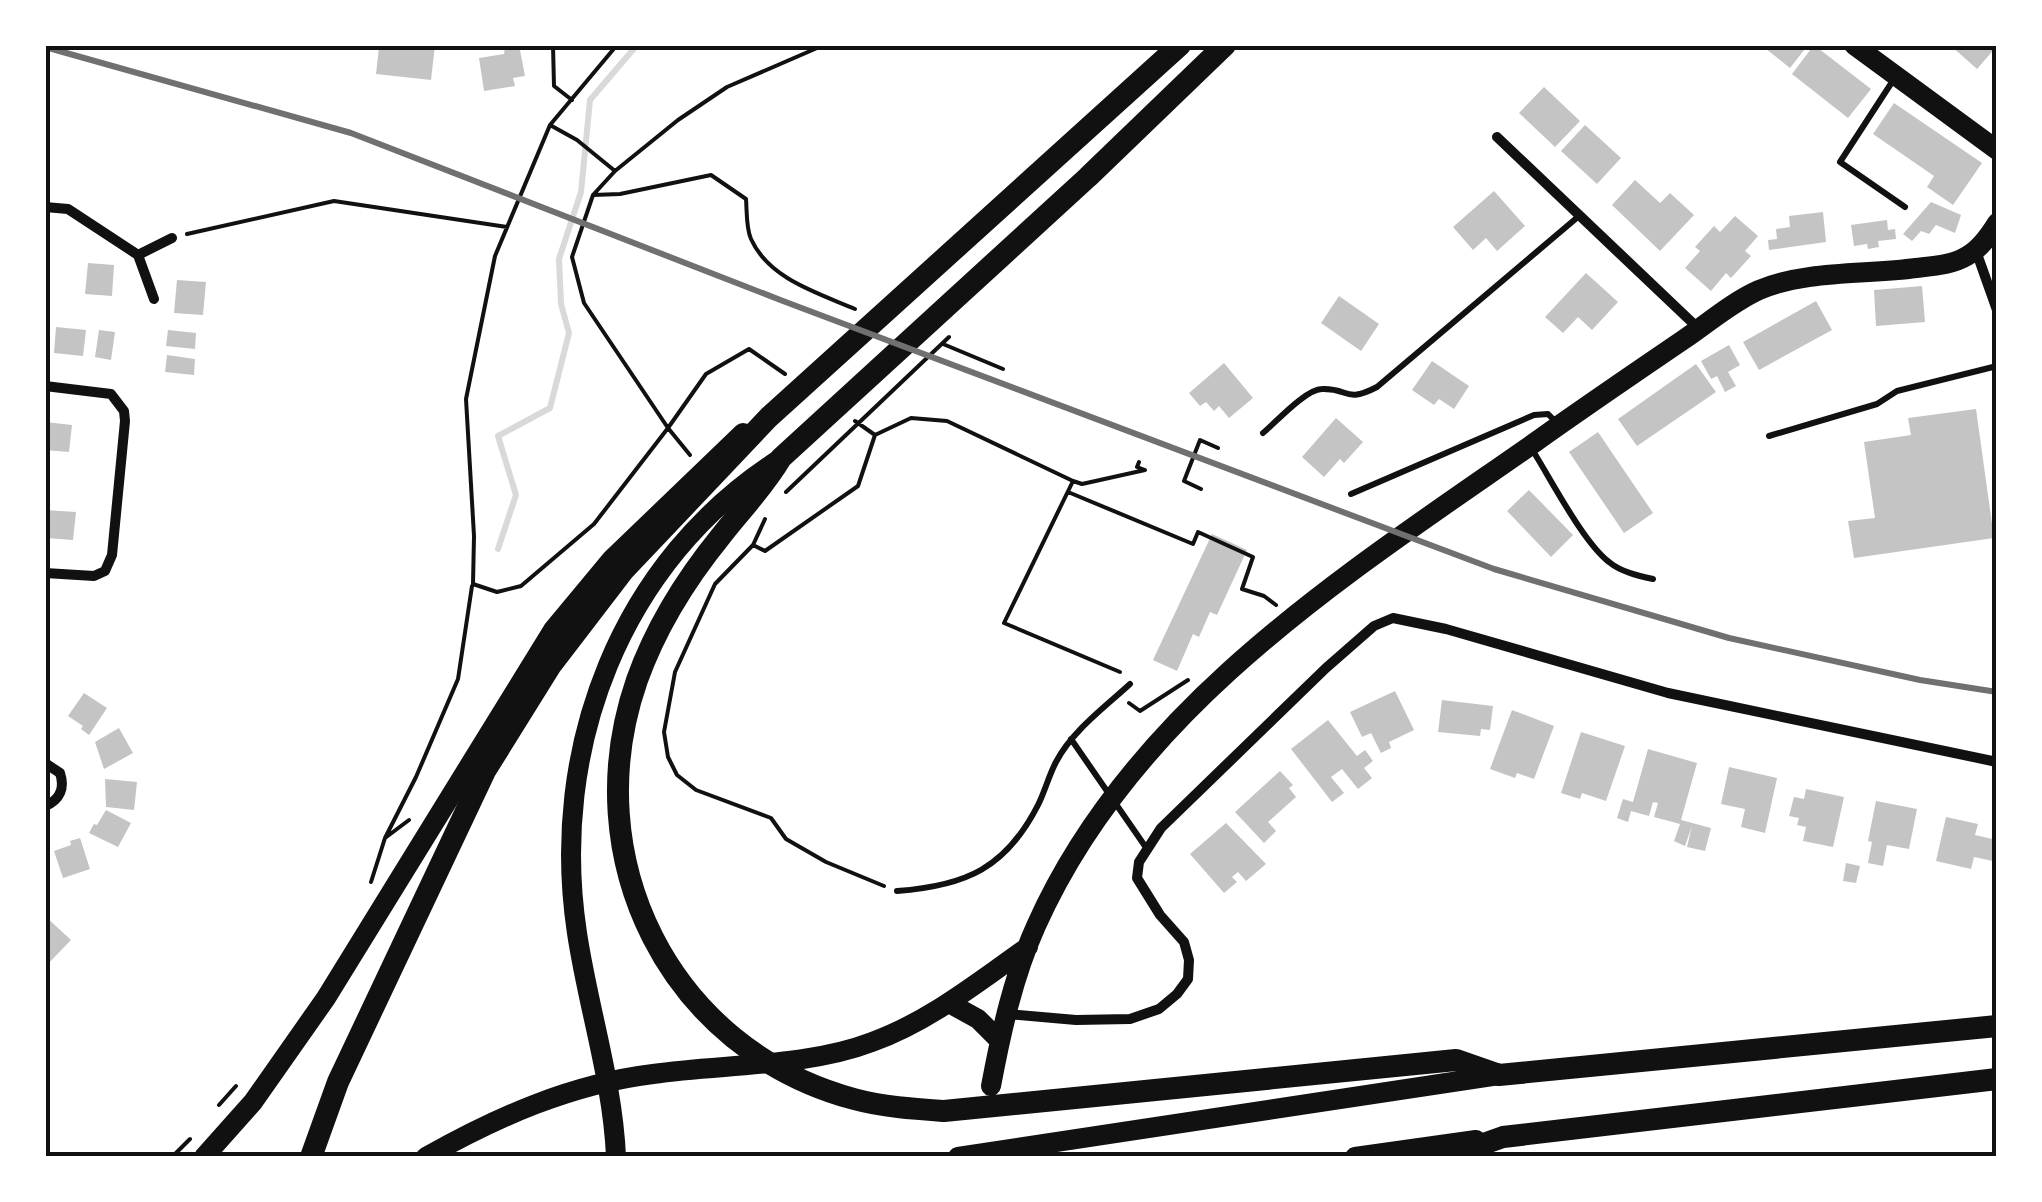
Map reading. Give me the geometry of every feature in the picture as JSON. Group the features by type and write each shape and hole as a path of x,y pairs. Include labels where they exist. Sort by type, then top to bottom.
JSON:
{"highway":[{"path":"311,1157 338,1082 485,771 552,664 623,571 769,417 1180,45"},
{"path":"1225,45 1088,177 781,458 762,489 698,564 661,624 638,679 617,771 622,854 646,924 686,988 722,1028 777,1066 821,1089 884,1106 970,1110 1456,1060 1498,1075 1997,1026"},
{"path":"1447,1157 1503,1136 1997,1080"}],"main road":[{"path":"1854,45 1997,150"},
{"path":"991,1086 1007,1014 1028,947 1050,896 1104,806 1171,727 1219,680 1360,566 1757,291 1782,283 1958,261 1976,251 1997,223"},
{"path":"204,1157 253,1102 326,998 553,630 612,559 672,498 733,439 769,417"},
{"path":"616,1157 577,933 570,812 579,762 599,686 628,623 662,569 742,484 781,458"},
{"path":"426,1157 498,1118 578,1090 652,1074 840,1051 871,1043 920,1021 1028,947"},
{"path":"949,1002 978,1019 1000,1041"},
{"path":"958,1157 1498,1075"},
{"path":"1356,1157 1503,1136"}],"street":[{"path":"1497,137 1698,330"},
{"path":"45,206 68,209 138,255 154,299"},
{"path":"138,255 172,238"},
{"path":"1976,251 1997,310"},
{"path":"45,386 111,394 124,411 125,421 112,556 106,571 94,576 45,572"},
{"path":"1007,1014 1076,1020 1130,1019 1160,1009 1176,994 1188,979 1189,960 1184,942 1160,915 1137,878 1139,862 1162,828 1326,668 1374,626 1393,618 1446,629 1668,693 1997,762"},
{"path":"45,763 60,773 62,788 56,800 45,806"}],"lane":[{"path":"1895,78 1840,162 1905,207"},
{"path":"1263,433 1311,393 1322,389 1354,397 1376,387 1580,215"},
{"path":"1770,436 1877,404 1896,391 1997,366"},
{"path":"1351,494 1534,415 1548,414 1559,425"},
{"path":"1529,446 1609,562 1653,579"},
{"path":"897,891 924,889 970,876 1012,848 1041,800 1056,761 1072,739 1130,684"},
{"path":"1072,739 1148,850"}],"path":[{"path":"553,45 554,86 572,100"},
{"path":"371,882 384,838 416,777 458,679 472,584 474,536 466,399 495,256 550,125 617,45"},
{"path":"693,458 668,428 584,303 572,258 594,196 616,171 678,120 727,87 824,45"},
{"path":"550,125 577,140 616,171"},
{"path":"594,196 711,175 746,199 749,236 763,259 797,285"},
{"path":"172,238 334,201 507,228"},
{"path":"875,434 912,418 947,421 1082,484 1146,470 1138,467 1139,462"},
{"path":"472,584 497,592 522,586 594,524 668,428"},
{"path":"1201,489 1184,481 1200,440 1218,448"},
{"path":"1073,481 1004,623 1119,670 1130,684"},
{"path":"1068,492 1193,544 1198,532 1253,558 1242,589 1264,596 1278,607"},
{"path":"770,508 753,545 715,584 675,672 664,732 668,757 677,775 696,790 771,818 786,839 826,862 897,891"},
{"path":"1118,694 1140,711 1196,673 1219,680"}],"building":[{"path":"409,45 435,45 431,80 376,74 379,47 408,50"},
{"path":"519,45 525,76 513,78 515,86 484,91 479,58 504,54 505,47"},
{"path":"1761,45 1808,45 1790,68"},
{"path":"1814,45 1871,89 1848,118 1792,74"},
{"path":"1950,45 1997,45 1997,46 1977,69"},
{"path":"1544,87 1580,121 1555,147 1519,113"},
{"path":"1894,103 1982,163 1953,205 1927,187 1934,176 1873,134"},
{"path":"1585,125 1621,158 1597,184 1561,151"},
{"path":"1635,180 1660,203 1670,193 1694,215 1660,251 1612,205"},
{"path":"1494,191 1525,226 1497,251 1486,238 1473,250 1453,227"},
{"path":"1931,202 1961,215 1955,233 1936,225 1929,234 1921,231 1912,241 1903,234"},
{"path":"1823,212 1826,242 1769,250 1768,240 1777,239 1776,229 1790,227 1789,216"},
{"path":"1735,216 1758,236 1745,251 1751,256 1731,278 1726,273 1711,291 1685,268 1700,251 1695,247 1714,226 1720,232"},
{"path":"1887,220 1888,230 1895,229 1896,239 1878,241 1879,247 1868,249 1867,244 1854,246 1851,225"},
{"path":"88,263 114,265 112,296 85,294"},
{"path":"1586,273 1618,302 1592,330 1578,317 1563,333 1545,317"},
{"path":"177,280 206,282 203,315 174,313"},
{"path":"1922,286 1925,322 1876,326 1874,290"},
{"path":"1339,296 1379,324 1361,351 1321,323"},
{"path":"1816,301 1832,330 1759,370 1743,342"},
{"path":"56,327 86,330 83,356 54,353"},
{"path":"99,330 115,332 111,360 95,357"},
{"path":"168,330 196,333 195,349 166,346"},
{"path":"1729,345 1740,365 1728,372 1736,386 1725,392 1717,376 1711,379 1701,361"},
{"path":"167,355 195,359 194,375 165,372"},
{"path":"1432,361 1469,386 1454,409 1439,399 1434,405 1412,390"},
{"path":"1224,363 1253,398 1229,418 1219,406 1214,411 1206,402 1200,406 1189,393"},
{"path":"1696,364 1716,392 1637,446 1618,419"},
{"path":"1976,409 1994,538 1854,558 1848,521 1875,518 1864,442 1911,435 1908,418"},
{"path":"1336,418 1363,442 1324,477 1302,457"},
{"path":"45,422 72,425 69,452 45,450"},
{"path":"1598,432 1653,513 1624,533 1569,452"},
{"path":"1529,490 1573,535 1551,557 1507,511"},
{"path":"45,510 76,512 73,540 45,538"},
{"path":"1212,534 1247,550 1217,615 1210,612 1199,637 1193,634 1177,671 1153,660"},
{"path":"1395,691 1414,730 1389,742 1391,748 1381,753 1371,733 1362,737 1350,712"},
{"path":"84,693 107,708 89,735 68,716"},
{"path":"1442,700 1493,706 1490,730 1481,729 1480,736 1438,732"},
{"path":"1512,710 1554,726 1534,779 1517,773 1515,778 1490,769"},
{"path":"1328,720 1357,756 1365,750 1373,761 1364,768 1372,778 1358,789 1342,769 1331,777 1344,793 1332,802 1291,749"},
{"path":"119,728 133,753 104,769 95,742"},
{"path":"1581,732 1625,746 1606,801 1582,793 1580,799 1561,793"},
{"path":"1648,749 1697,763 1681,820 1711,828 1705,851 1687,847 1692,826 1685,846 1674,841 1680,824 1654,817 1658,803 1653,802 1649,816 1631,811 1628,822 1617,818 1623,799 1633,802"},
{"path":"1729,767 1777,778 1765,833 1741,827 1745,809 1721,804"},
{"path":"1280,771 1293,785 1289,788 1296,797 1268,822 1276,831 1264,843 1235,812"},
{"path":"105,779 137,782 134,810 106,807"},
{"path":"1806,789 1844,797 1833,847 1803,841 1806,827 1797,825 1799,818 1789,816 1794,797 1804,799"},
{"path":"1876,801 1917,809 1909,849 1887,845 1883,866 1868,863"},
{"path":"106,810 131,823 118,847 89,833"},
{"path":"1946,817 1978,824 1975,835 1997,840 1993,861 1974,857 1971,869 1936,861"},
{"path":"1226,823 1266,864 1246,881 1238,872 1232,877 1237,882 1224,893 1190,854"},
{"path":"80,838 90,869 63,878 54,851"},
{"path":"1846,863 1860,866 1856,883 1843,881"},
{"path":"45,916 71,940 45,967"}],"waterway":[{"path":"498,549 516,495 498,436 550,408 569,333 561,304 559,259 581,192 590,100 637,45"}],"railway":[{"path":"45,47 351,133 783,301 1494,569 1729,638 1920,680 1997,692"}]}
